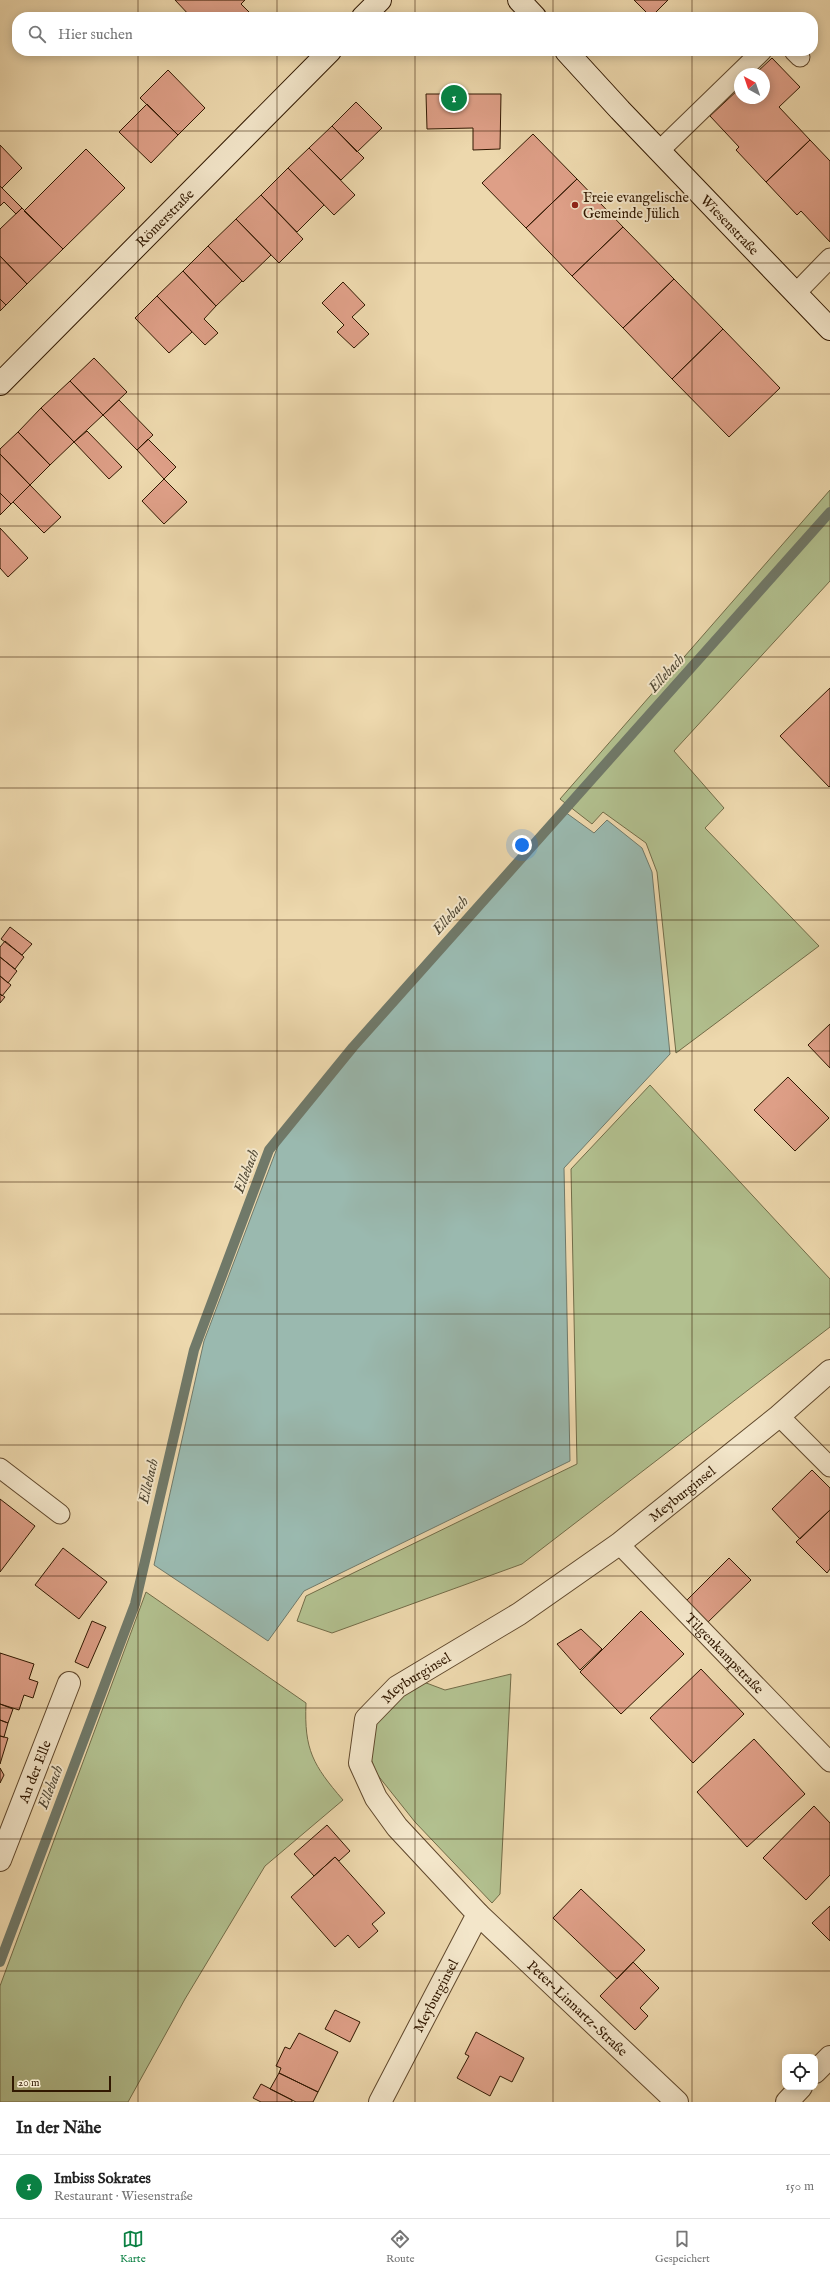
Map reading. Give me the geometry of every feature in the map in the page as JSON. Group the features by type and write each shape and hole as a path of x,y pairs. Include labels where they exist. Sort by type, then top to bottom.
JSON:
{"street":[{"path":"368,12 380,0"},
{"path":"519,0 530,12"},
{"name":"Römerstraße","path":"0,384 325,56"},
{"name":"Wiesenstraße","path":"571,56 658,151 830,329"},
{"name":"Meyburginsel","path":"380,2102 478,1914 397,1827 376,1798 360,1763 366,1719 397,1687 519,1614 619,1544 779,1416 830,1371"},
{"name":"An der Elle","path":"0,1860 69,1683"},
{"name":"Peter-Linnartz-Straße","path":"478,1914 677,2102"},
{"path":"818,2069 830,2056"},
{"path":"787,2102 798,2090"}],"lane":[{"path":"658,151 757,56"},
{"path":"795,294 830,258"},
{"path":"779,1416 830,1467"},
{"path":"0,1468 60,1514"},
{"name":"Tilgenkampstraße","path":"619,1544 830,1762"}],"green space":[{"path":"830,490 830,581 674,751 724,808 705,828 819,946 676,1053 657,872 646,843 603,812 592,824 560,799"},
{"path":"650,1085 830,1279 830,1327 522,1564 332,1633 297,1621 306,1596 577,1464 571,1169"},
{"path":"146,1592 306,1703 307,1733 312,1756 324,1777 343,1800 265,1866 185,1999 128,2102 0,2102 0,1986"},
{"path":"511,1674 500,1894 492,1903 415,1822 376,1773 370,1756 372,1723 383,1710 421,1681 445,1690"}],"water":[{"path":"565,812 594,833 607,820 642,848 652,872 670,1054 564,1168 570,1461 304,1591 268,1641 154,1565 204,1341 279,1143 362,1040"}],"building":[{"path":"175,0 245,0 241,4 249,12 186,12"},
{"path":"634,0 668,0 656,12 646,12"},
{"path":"772,58 800,87 779,107 810,140 766,182 736,150 739,147 710,116 734,94 734,104 770,104 770,68 761,68"},
{"path":"168,70 205,108 178,135 140,98"},
{"path":"426,94 501,94 500,149 473,150 473,128 427,129"},
{"path":"356,102 382,128 357,152 332,126"},
{"path":"147,104 178,135 151,163 119,132"},
{"path":"332,126 364,158 341,180 309,148"},
{"path":"533,134 577,179 526,228 482,183"},
{"path":"810,140 830,161 830,242 801,211 797,215 766,182"},
{"path":"0,145 22,168 2,188 0,186"},
{"path":"309,148 355,195 334,215 288,168"},
{"path":"86,149 125,188 63,249 24,211"},
{"path":"288,168 324,205 297,232 261,195"},
{"path":"577,179 623,227 572,276 526,228"},
{"path":"0,186 22,208 16,214 4,202 0,206"},
{"path":"261,195 303,239 279,263 236,219"},
{"path":"22,208 63,249 27,284 0,256 0,229"},
{"path":"236,219 271,255 243,282 208,246"},
{"path":"623,227 674,279 623,328 572,276"},
{"path":"208,246 242,281 216,306 183,271"},
{"path":"0,256 27,284 6,305 0,299"},
{"path":"183,271 216,306 204,319 218,333 205,345 157,296"},
{"path":"674,279 723,329 672,379 623,328"},
{"path":"343,282 365,305 352,317 369,334 354,348 337,332 344,325 322,303"},
{"path":"157,296 192,332 169,353 135,318"},
{"path":"0,299 6,305 0,311"},
{"path":"723,329 780,388 729,437 672,379"},
{"path":"94,358 127,392 103,415 70,381"},
{"path":"70,381 103,415 74,442 41,408"},
{"path":"119,400 153,435 137,450 103,415"},
{"path":"41,408 74,442 50,465 18,432"},
{"path":"87,431 122,467 109,479 74,442"},
{"path":"18,432 50,465 30,485 0,454 0,449"},
{"path":"148,439 176,467 164,479 137,450"},
{"path":"0,454 30,485 11,504 0,493"},
{"path":"164,479 187,502 164,524 142,501"},
{"path":"30,485 61,517 44,533 13,502"},
{"path":"0,493 11,504 0,515"},
{"path":"0,528 28,558 8,577 0,568"},
{"path":"830,688 830,786 829,787 780,736"},
{"path":"10,927 32,944 22,955 1,939"},
{"path":"5,941 24,957 15,969 0,957 0,947"},
{"path":"0,957 17,971 8,983 0,976"},
{"path":"0,976 11,985 2,996 0,994"},
{"path":"0,994 5,997 0,1003"},
{"path":"830,1024 830,1068 808,1045"},
{"path":"788,1077 829,1118 795,1151 754,1110"},
{"path":"812,1470 830,1488 830,1510 800,1539 772,1509"},
{"path":"0,1499 35,1526 0,1572"},
{"path":"830,1510 830,1569 827,1573 796,1542"},
{"path":"63,1548 107,1582 79,1619 35,1585"},
{"path":"729,1558 751,1580 706,1624 684,1603"},
{"path":"641,1611 684,1654 621,1714 580,1672"},
{"path":"92,1621 106,1627 88,1668 75,1662"},
{"path":"581,1629 602,1649 580,1670 557,1644"},
{"path":"0,1653 34,1664 29,1679 38,1682 33,1698 24,1695 19,1710 0,1704"},
{"path":"701,1669 744,1714 693,1763 650,1718"},
{"path":"0,1704 13,1709 8,1723 0,1720"},
{"path":"0,1720 8,1723 4,1737 0,1736"},
{"path":"0,1736 8,1738 0,1764"},
{"path":"754,1739 805,1794 747,1847 697,1792"},
{"path":"0,1768 4,1775 0,1783"},
{"path":"814,1806 830,1823 830,1875 806,1900 763,1858"},
{"path":"327,1825 350,1851 339,1861 335,1857 314,1876 294,1854"},
{"path":"335,1857 385,1913 372,1924 378,1931 359,1948 348,1935 335,1947 291,1897"},
{"path":"581,1889 645,1950 617,1979 553,1918"},
{"path":"830,1906 830,1941 812,1923"},
{"path":"633,1962 659,1988 640,2008 648,2016 635,2030 600,1996"},
{"path":"335,2010 360,2022 350,2042 325,2029"},
{"path":"476,2032 524,2058 512,2082 500,2076 490,2096 457,2078 469,2056 465,2054"},
{"path":"299,2033 338,2052 318,2092 279,2073 281,2068 276,2066 285,2047 290,2049"},
{"path":"279,2073 318,2092 313,2102 296,2102 270,2089"},
{"path":"261,2084 292,2100 292,2102 261,2102 253,2098"}],"waterway":[{"name":"Ellebach","path":"0,1962 135,1604 194,1350 269,1150 353,1047 830,512"}],"place":[{"name":"Imbiss Sokrates","path":"454,98"},
{"name":"Freie evangelische Gemeinde Jülich","path":"575,205"}]}
